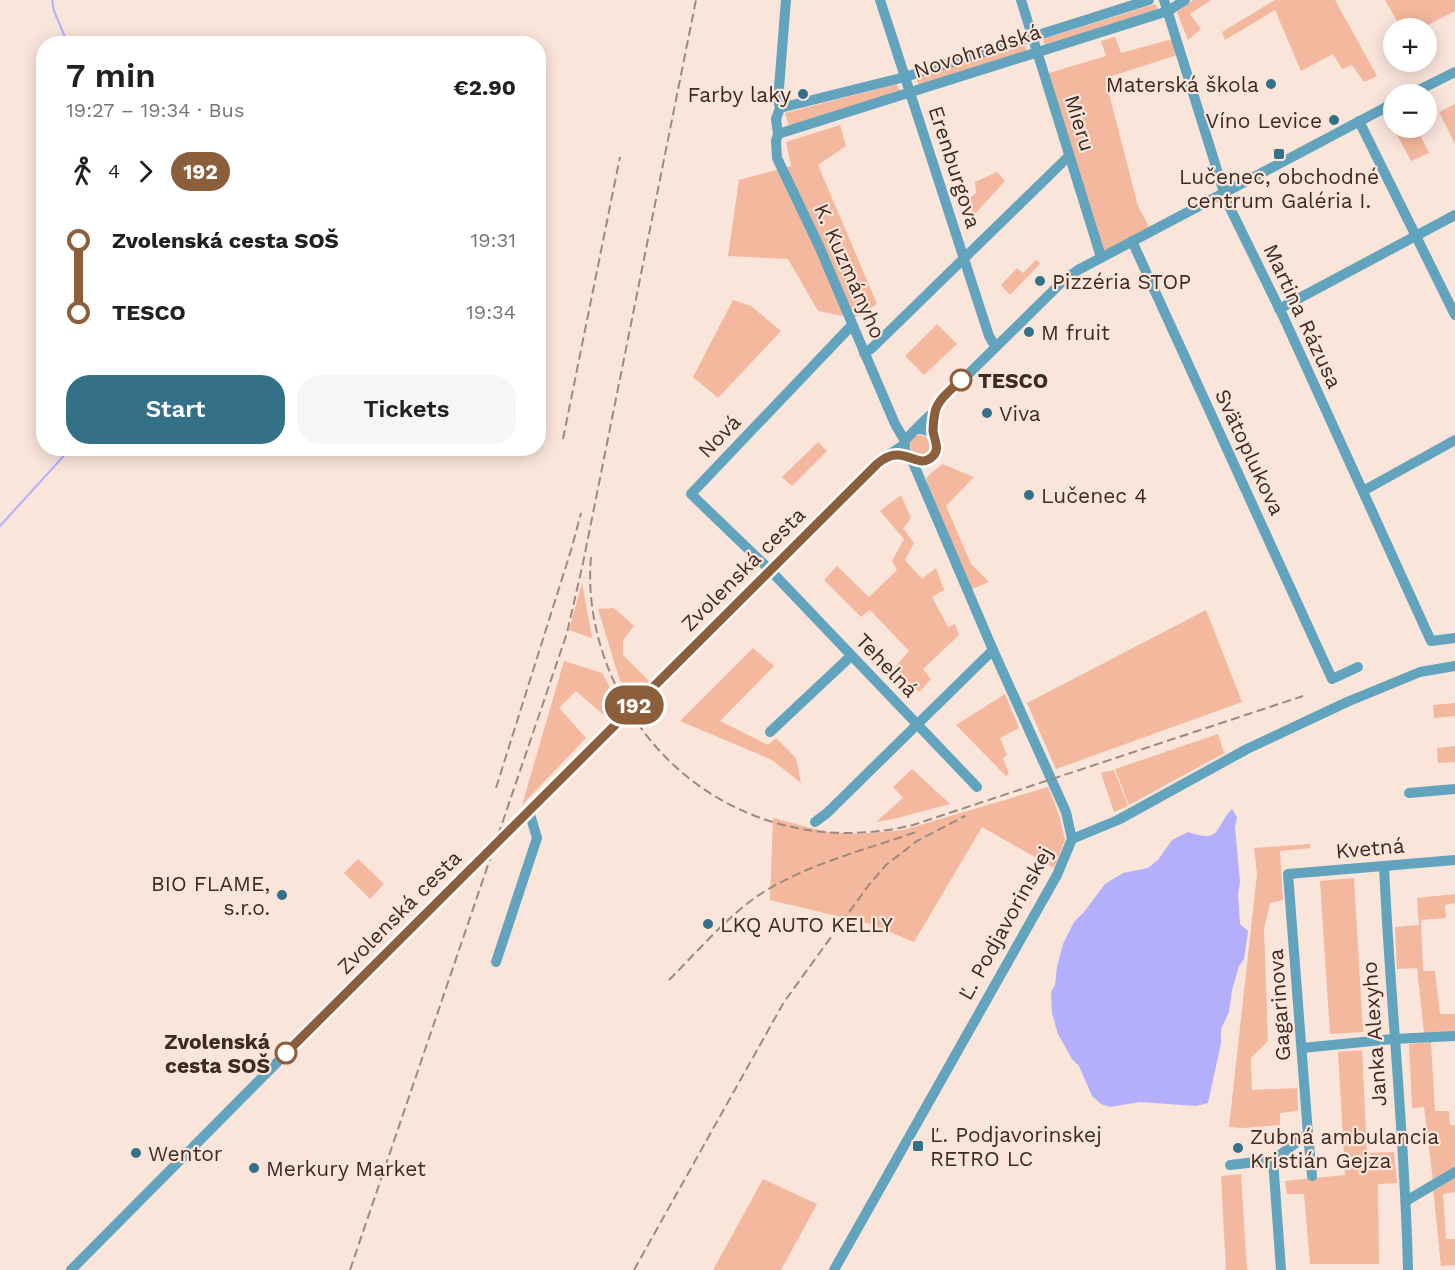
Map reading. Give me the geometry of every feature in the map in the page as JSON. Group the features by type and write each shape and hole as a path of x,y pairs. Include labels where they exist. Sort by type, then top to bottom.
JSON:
{"street":[{"name":"K. Kuzmányho","path":"786,0 778,100 780,108 776,119 777,158 819,246 895,424"},
{"name":"Erenburgova","path":"880,0 904,77 930,148 989,336 995,346"},
{"name":"Mieru","path":"1021,0 1101,258"},
{"name":"Novohradská","path":"780,108 904,77 1149,0"},
{"name":"Martina Rázusa","path":"1164,0 1227,202 1279,309 1431,641 1455,638"},
{"name":"Novohradská","path":"778,134 1168,11 1185,0"},
{"path":"1431,84 1455,72"},
{"name":"Zvolenská cesta","path":"71,1270 472,866 887,455 910,436 995,346 1064,280 1132,241 1383,109"},
{"path":"1359,122 1455,315"},
{"path":"864,353 871,349 1069,156"},
{"path":"1279,309 1455,215"},
{"name":"Svätoplukova","path":"1132,241 1332,679 1358,667"},
{"name":"Nová","path":"770,570 690,494 852,325"},
{"path":"895,424 895,441 887,455 910,457 919,461 926,460 936,452 937,444 933,426 935,411"},
{"path":"895,424 910,436"},
{"path":"910,436 927,430 935,437"},
{"path":"910,436 910,457"},
{"path":"1363,491 1455,440"},
{"name":"Ľ. Podjavorinskej","path":"834,1270 1057,875 1072,839 1058,793 993,650 910,457"},
{"path":"921,480 926,460"},
{"name":"Tehelná","path":"770,570 977,787"},
{"path":"815,822 827,813 993,650"},
{"path":"770,732 851,656"},
{"path":"1072,839 1119,820 1247,749 1384,686 1426,670 1455,666"},
{"path":"1409,793 1455,789"},
{"path":"496,962 537,838 529,811"},
{"name":"Kvetná","path":"1288,874 1455,860"},
{"name":"Janka Alexyho","path":"1384,866 1393,1039 1406,1201 1408,1270"},
{"name":"Gagarinova","path":"1288,874 1312,1176"},
{"path":"1302,1048 1393,1039 1455,1036"},
{"path":"1230,1166 1273,1160 1308,1134"},
{"path":"1273,1160 1281,1270"},
{"path":"1406,1201 1455,1172"}],"shaded area":[{"path":"1193,0 1211,0 1190,14 1201,29 1188,40 1177,12"},
{"path":"1275,0 1335,0 1377,76 1364,82 1352,65 1342,69 1333,54 1301,71 1275,10 1225,40 1222,32"},
{"path":"1385,0 1455,0 1455,11 1437,20 1437,18 1395,18"},
{"path":"1155,4 1158,9 1045,45 1043,39"},
{"path":"1115,37 1121,53 1172,39 1177,55 1112,76 1108,90 1138,206 1149,227 1099,254 1049,73 1106,56 1101,41"},
{"path":"1024,45 1027,51 919,85 916,78"},
{"path":"897,84 900,92 789,126 785,113"},
{"path":"1455,104 1455,144 1439,112"},
{"path":"840,125 846,146 818,165 877,304 854,318 818,311 788,259 728,256 739,180 791,166 786,142"},
{"path":"1399,138 1422,138 1429,153 1411,161"},
{"path":"997,172 1005,181 974,215 968,199 976,193 975,182"},
{"path":"1036,260 1041,263 1010,295 1001,285 1017,268 1023,273"},
{"path":"733,300 751,306 781,331 718,398 693,377"},
{"path":"937,324 957,344 924,375 905,356"},
{"path":"920,435 927,438 930,445 927,452 920,455 913,452 910,445 913,438"},
{"path":"818,442 827,451 792,486 782,477"},
{"path":"942,464 974,477 946,506 971,564 989,582 972,589 931,495 926,478"},
{"path":"901,495 911,518 903,528 914,543 905,560 922,579 936,568 944,590 932,597 948,627 955,624 959,635 923,669 931,679 919,692 895,667 909,651 870,610 861,617 824,580 837,566 869,597 897,570 892,561 904,539 880,511"},
{"path":"582,583 592,638 569,630"},
{"path":"614,608 634,626 623,640 623,655 649,681 632,699 620,681 598,609"},
{"path":"1206,610 1242,702 1056,769 1027,703"},
{"path":"753,648 774,666 720,721 768,745 776,738 796,758 801,783 772,760 680,721"},
{"path":"564,661 602,673 618,703 606,717 576,691 559,708 586,738 522,805"},
{"path":"1005,694 1019,728 1000,738 1007,755 1003,758 1009,774 1006,776 956,725"},
{"path":"1455,703 1455,716 1434,718 1433,705"},
{"path":"1218,734 1224,753 1129,805 1115,769"},
{"path":"1455,746 1455,762 1438,763 1437,748"},
{"path":"912,769 950,804 876,822 903,798 893,787"},
{"path":"1114,770 1128,806 1114,812 1101,773"},
{"path":"1048,787 1059,815 1065,840 1054,868 982,827 914,942 870,924 770,900 773,818 826,832 861,834 903,830"},
{"path":"1232,809 1237,817 1235,828 1240,882 1238,894 1240,924 1248,931 1244,959 1239,966 1229,1012 1221,1029 1221,1043 1208,1103 1196,1106 1140,1102 1110,1107 1101,1104 1092,1096 1079,1066 1072,1059 1058,1034 1052,1013 1051,992 1055,985 1063,944 1074,922 1105,884 1123,873 1148,868 1158,860 1172,840 1188,832 1213,835"},
{"path":"1310,844 1310,848 1280,851 1283,900 1270,903 1264,929 1268,1041 1251,1058 1252,1090 1297,1088 1298,1111 1280,1113 1280,1125 1229,1127 1257,874 1254,848"},
{"path":"358,859 384,884 370,899 344,873"},
{"path":"1354,878 1363,1032 1330,1034 1320,881"},
{"path":"1455,894 1455,903 1445,905 1446,918 1421,920 1423,971 1435,971 1440,1014 1455,1014 1455,1032 1424,1033 1417,968 1397,969 1395,927 1419,925 1417,898"},
{"path":"1431,1042 1435,1111 1449,1111 1450,1125 1455,1125 1455,1167 1433,1181 1424,1107 1412,1108 1409,1044"},
{"path":"1362,1050 1367,1153 1394,1152 1397,1183 1378,1184 1379,1264 1310,1264 1304,1194 1287,1194 1285,1181 1345,1175 1338,1052"},
{"path":"1241,1174 1247,1270 1226,1270 1221,1176"},
{"path":"1455,1175 1455,1192 1443,1194 1446,1239 1455,1239 1455,1265 1441,1266 1433,1187"},
{"path":"763,1179 817,1204 781,1270 713,1270"}],"waterway":[{"path":"52,0 65,36"},
{"path":"0,526 64,456"}],"railway":[{"path":"350,1270 567,633 696,0"},
{"path":"563,439 620,157"},
{"path":"496,788 581,513"},
{"path":"591,557 592,607 599,639 609,671 639,726 668,760 702,788 739,809 780,824 823,832 867,832 913,825 1303,696"},
{"path":"634,1270 784,1002 868,886 886,865 917,841 965,816"},
{"path":"669,980 733,916 774,886 835,859 919,831"}],"bus line":[{"name":"192","path":"286,1053 877,464 887,455 909,455 915,460 922,461 930,458 937,448 933,431 935,411 940,402 961,380"}],"place":[{"name":"Materská škola","path":"1271,84"},
{"name":"Farby laky","path":"803,94"},
{"name":"Víno Levice","path":"1334,120"},
{"name":"Lučenec, obchodné centrum Galéria I.","path":"1279,154"},
{"name":"Pizzéria STOP","path":"1040,281"},
{"name":"M fruit","path":"1029,332"},
{"name":"TESCO","path":"961,380"},
{"name":"Viva","path":"987,413"},
{"name":"Lučenec 4","path":"1029,495"},
{"name":"BIO FLAME, s.r.o.","path":"282,895"},
{"name":"LKQ AUTO KELLY","path":"708,924"},
{"name":"Zvolenská cesta SOŠ","path":"286,1053"},
{"name":"Ľ. Podjavorinskej RETRO LC","path":"918,1146"},
{"name":"Zubná ambulancia Kristián Gejza","path":"1238,1148"},
{"name":"Wentor","path":"136,1153"},
{"name":"Merkury Market","path":"254,1168"}]}
